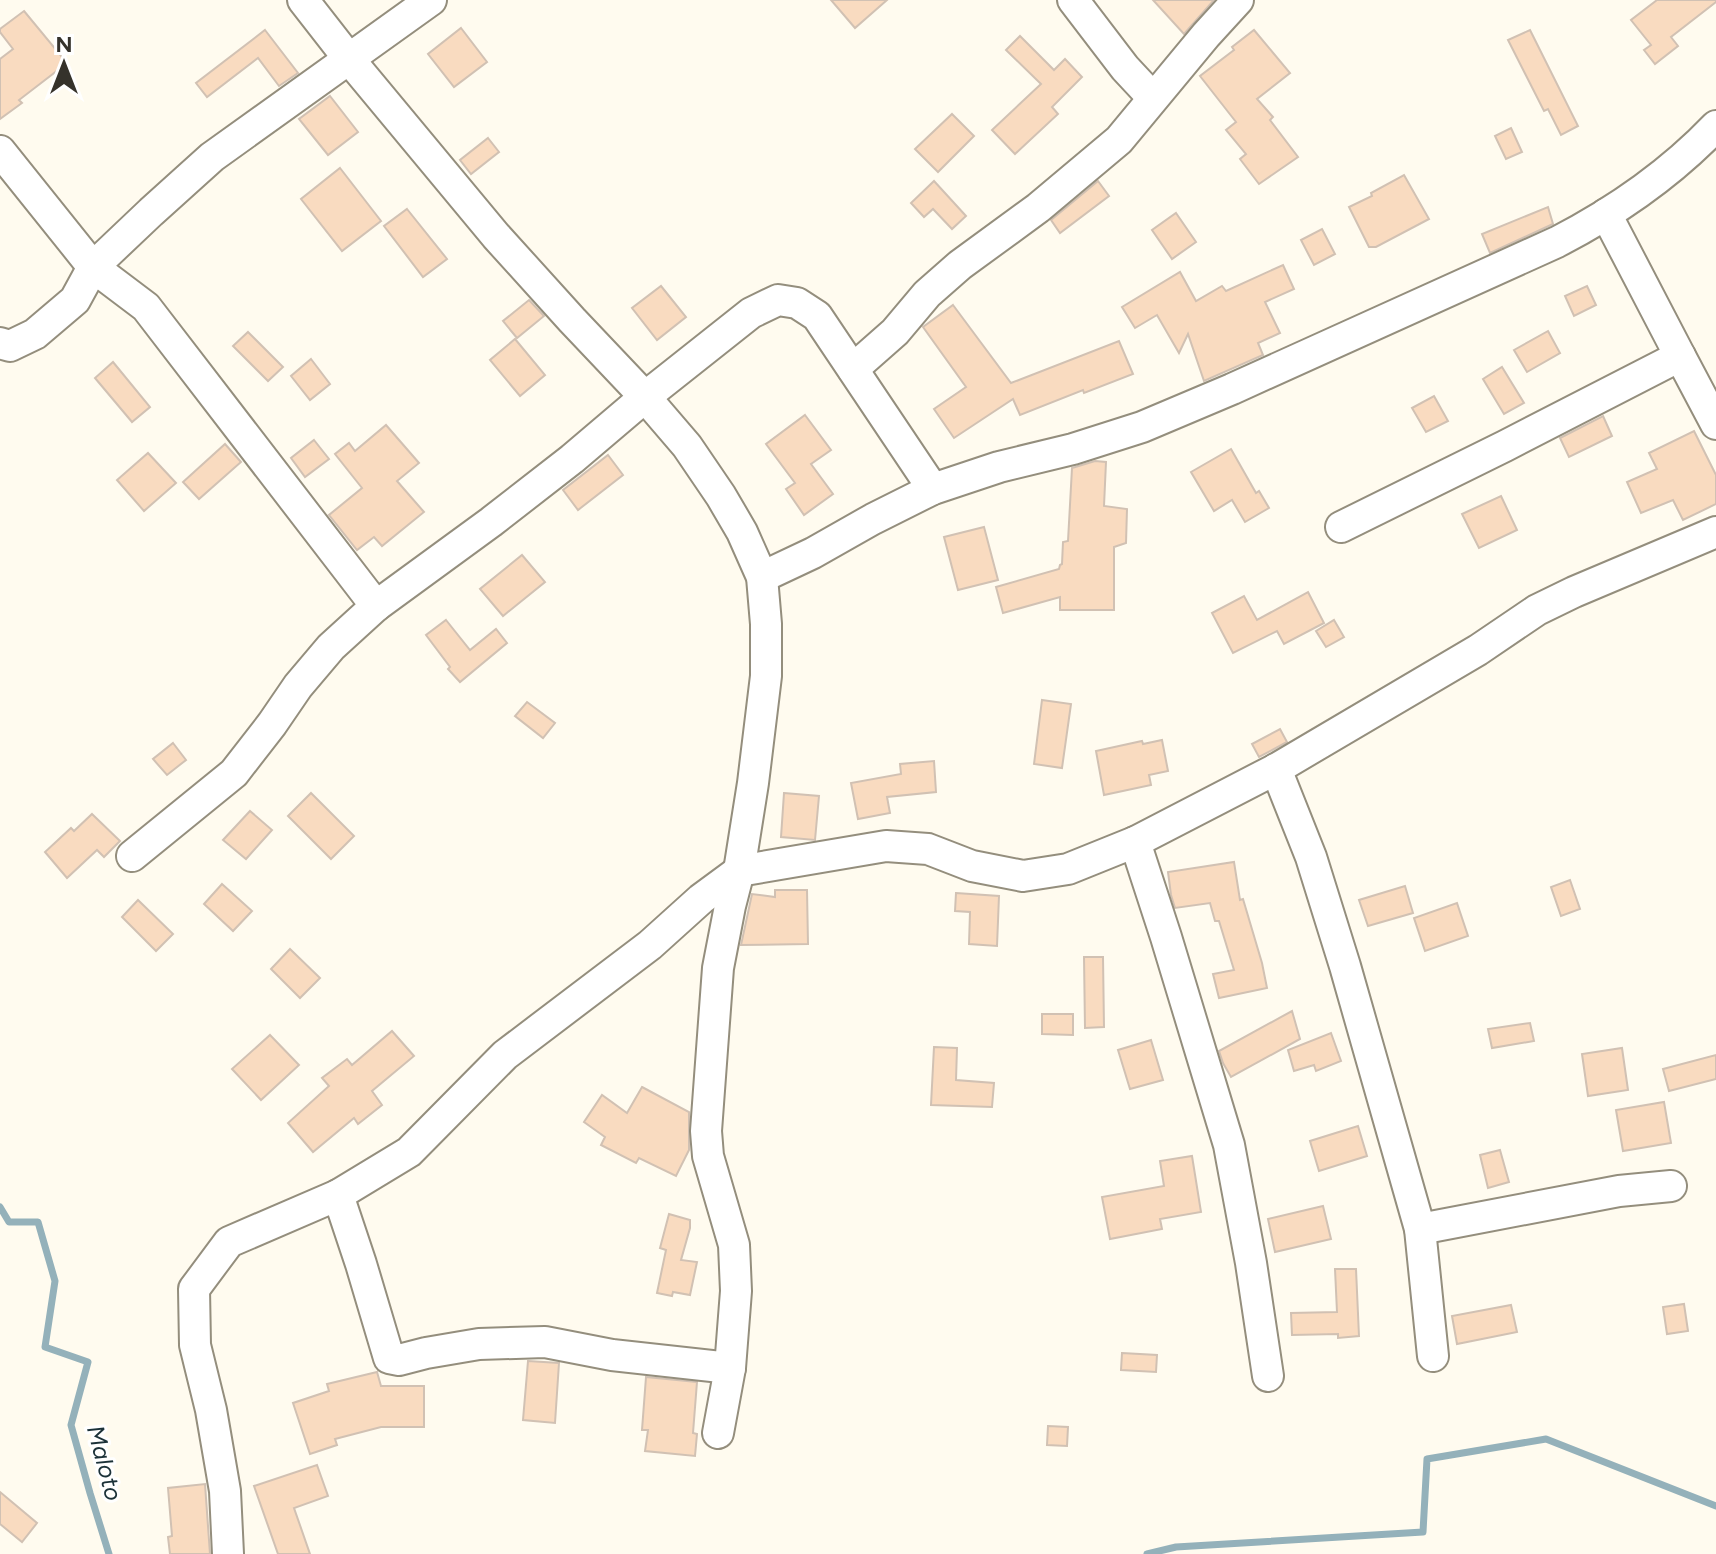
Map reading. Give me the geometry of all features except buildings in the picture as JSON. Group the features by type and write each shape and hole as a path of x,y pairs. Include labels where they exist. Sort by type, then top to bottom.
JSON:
{"street":[{"path":"303,0 496,236 687,446 742,532 762,577 766,676 739,871 718,968 706,1131 708,1156 734,1245 736,1291 730,1368 718,1433"},
{"path":"0,343 10,346 35,334 75,300 93,267 212,157 431,0"},
{"path":"1073,0 1125,68 1153,98"},
{"path":"853,369 895,332 927,294 960,265 1038,208 1119,140 1238,0"},
{"path":"762,577 933,489 1142,427 1557,242 1606,214 1667,171 1716,126"},
{"path":"0,151 93,267 146,307 376,606"},
{"path":"1606,214 1716,424"},
{"path":"132,856 234,773 331,647 376,606 572,459 751,313 778,300 797,303 817,316 933,489"},
{"path":"1341,527 1680,356"},
{"path":"228,1554 225,1491 211,1410 195,1345 194,1289 229,1242 338,1195 409,1152 505,1055 650,945 701,899 739,871 886,846 928,849 972,866 1023,876 1068,869 1135,842 1276,769 1478,650 1537,610 1716,532"},
{"path":"1276,769 1311,857 1420,1229 1433,1356"},
{"path":"1135,842 1229,1145 1268,1376"},
{"path":"1420,1229 1619,1191 1671,1186"},
{"path":"338,1195 389,1358 393,1360 479,1344 545,1342 612,1355 730,1368"}],"waterway":[{"name":"Maloto","path":"0,1207 9,1222 38,1222 55,1281 45,1347 88,1362 71,1425 109,1554"},
{"path":"1147,1554 1176,1547 1423,1532 1427,1459 1546,1439 1716,1506"}]}
